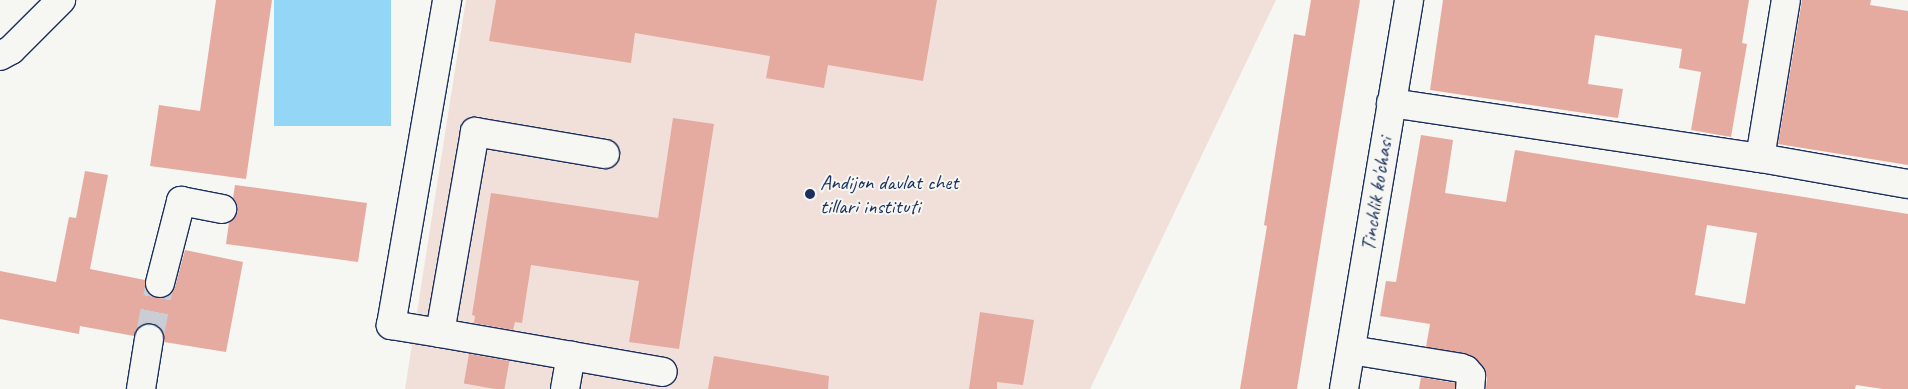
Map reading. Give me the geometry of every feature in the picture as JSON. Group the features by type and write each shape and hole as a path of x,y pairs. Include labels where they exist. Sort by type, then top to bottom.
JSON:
{"street":[{"path":"0,56 11,50 61,0"},
{"path":"447,0 391,325 663,372"},
{"name":"Tinchlik ko'chasi","path":"1344,389 1391,103 1410,0"},
{"path":"1760,158 1786,0"},
{"path":"1391,103 1760,158 1908,184"},
{"path":"440,333 475,132 605,154"},
{"path":"160,283 181,201 222,209"},
{"path":"141,389 149,339"},
{"path":"1351,350 1460,368 1466,370 1471,376 1470,389"},
{"path":"565,389 571,356"}],"shaded area":[{"name":"Andijon davlat chet tillari instituti","path":"466,0 1276,0 1090,389 405,389"}],"water":[{"path":"274,0 391,0 391,126 274,126"}],"building":[{"path":"216,0 272,0 246,179 150,166 159,105 200,111"},
{"path":"496,0 937,0 923,81 828,65 824,88 766,78 770,56 635,33 631,63 489,41"},
{"path":"1311,0 1360,0 1297,389 1240,389 1267,226 1264,225 1294,34 1305,36"},
{"path":"1443,0 1749,0 1742,43 1747,44 1731,137 1691,130 1701,72 1679,68 1682,49 1595,35 1588,84 1623,89 1618,118 1430,90"},
{"path":"1802,0 1871,0 1870,5 1908,11 1908,165 1778,144"},
{"path":"673,118 714,124 679,349 629,342 639,281 531,265 522,323 515,322 513,330 474,323 475,316 472,315 491,193 658,218"},
{"path":"1421,135 1453,140 1445,193 1506,202 1515,150 1908,214 1908,389 1883,389 1856,385 1855,389 1486,389 1487,377 1483,367 1472,356 1426,347 1430,324 1380,316 1386,281 1396,282","holes":["1707,225 1757,233 1745,304 1695,295"]},
{"path":"85,171 108,175 90,269 145,280 145,288 149,294 157,298 164,298 171,294 175,287 185,250 243,262 226,352 164,342 164,334 159,327 151,324 144,324 137,329 134,336 80,326 79,334 0,319 0,271 56,282 69,217 76,218"},
{"path":"235,185 367,203 358,262 226,244 229,222 237,212 237,204 233,198"},
{"path":"980,312 1034,320 1023,385 997,382 997,389 969,389"},
{"path":"469,354 509,361 504,389 464,384"},
{"path":"714,356 829,376 828,389 708,389"},
{"path":"1421,377 1455,383 1455,389 1419,389"}],"tunnel":[{"path":"149,339 160,283"}],"place":[{"name":"Andijon davlat chet tillari instituti","path":"810,194"}]}
